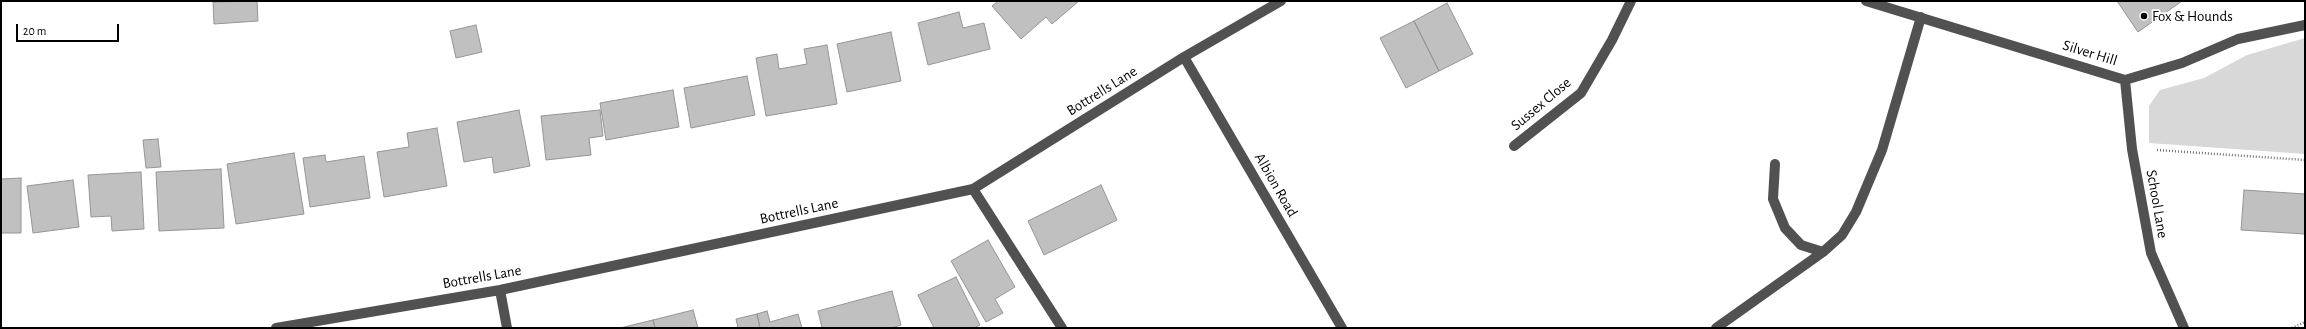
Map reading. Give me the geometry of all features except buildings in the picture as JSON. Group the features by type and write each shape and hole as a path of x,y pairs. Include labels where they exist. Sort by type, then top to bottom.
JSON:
{"street":[{"name":"Bottrells Lane","path":"276,328 305,325 500,290 973,189 1184,57 1281,1"},
{"name":"Sussex Close","path":"1514,146 1581,93 1612,40 1631,1"},
{"name":"Silver Hill","path":"1866,1 2125,80 2182,63 2238,39 2305,25"},
{"path":"1716,328 1823,252 1842,235 1856,212 1882,150 1921,17"},
{"name":"Albion Road","path":"1184,57 1342,328"},
{"name":"School Lane","path":"2125,80 2132,149 2151,253 2184,328"},
{"path":"1774,164 1773,199 1786,228 1801,245 1823,252"},
{"path":"973,189 1062,328"},
{"path":"500,290 506,328"}],"path":[{"path":"2132,149 2305,160"},
{"path":"2292,328 2305,322"}],"shaded area":[{"path":"2305,38 2305,154 2149,143 2149,106 2160,90 2204,78 2247,55"}],"place":[{"name":"Fox & Hounds","path":"2144,16"}]}
